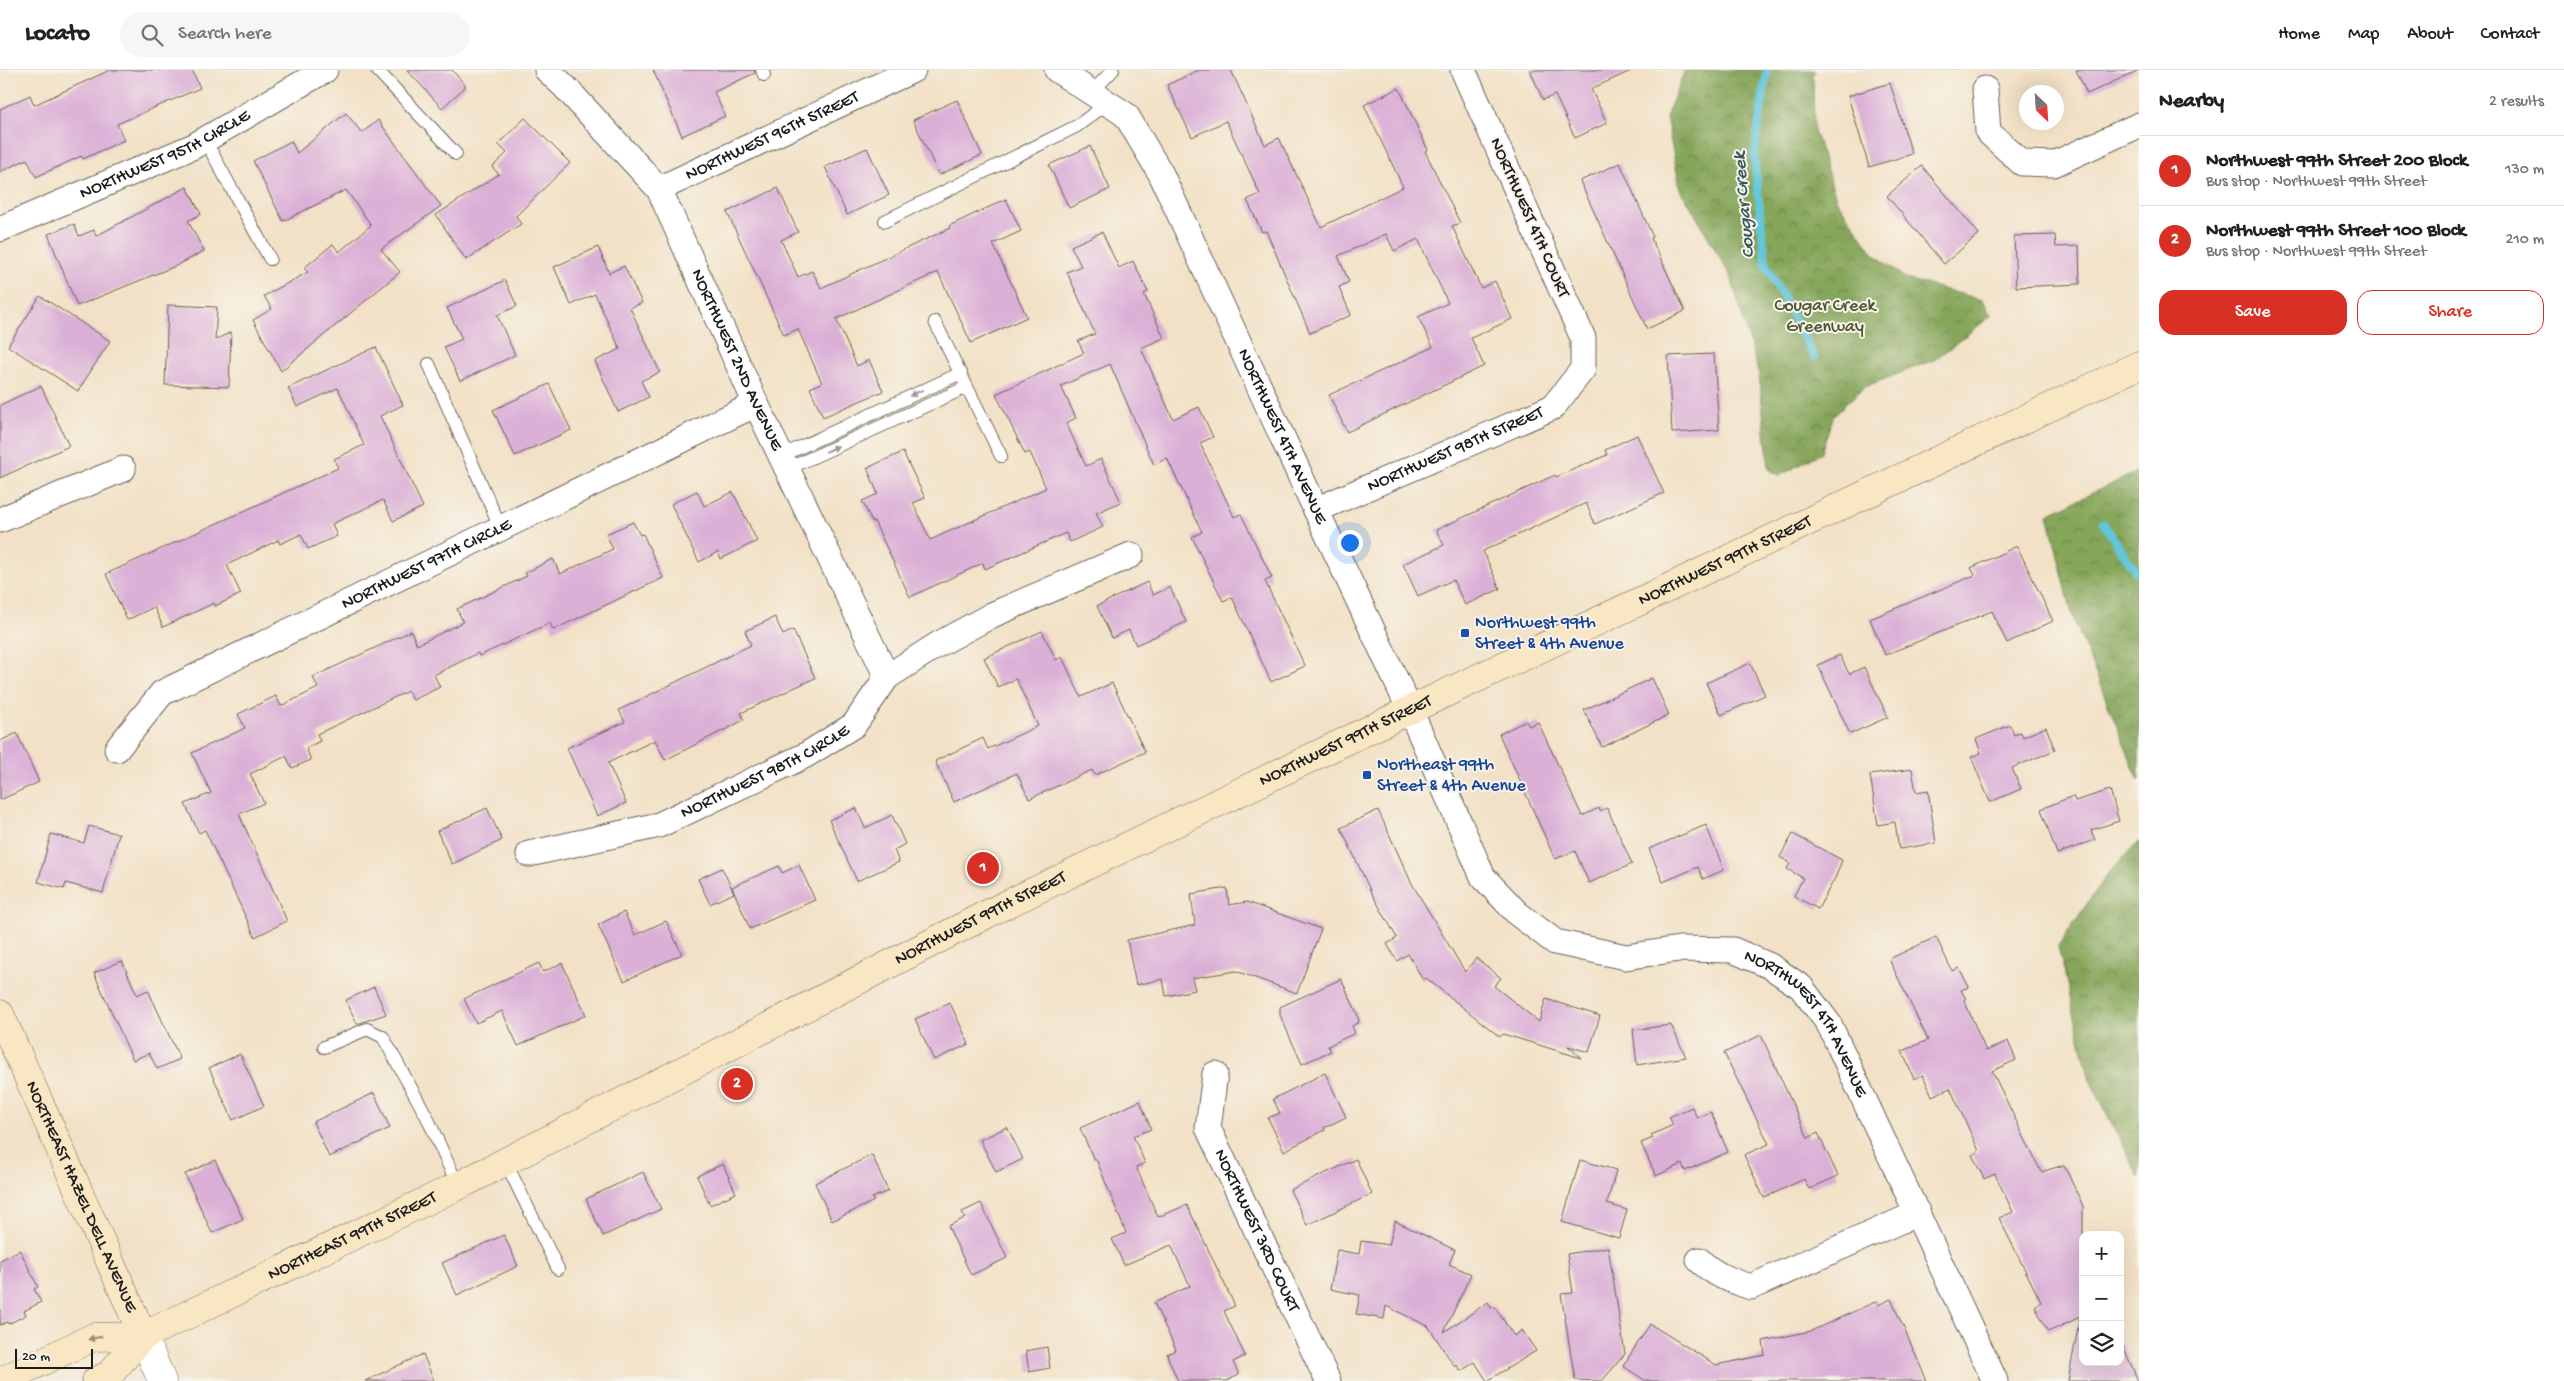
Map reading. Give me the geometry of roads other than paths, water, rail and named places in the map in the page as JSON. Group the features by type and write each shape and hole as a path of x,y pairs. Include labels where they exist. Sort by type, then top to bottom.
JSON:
{"main road":[{"name":"NORTHWEST 99TH STREET","path":"558,1132 995,910 1410,710 2139,365"},
{"name":"NORTHEAST HAZEL DELL AVENUE","path":"0,1014 143,1336"},
{"name":"NORTHEAST 99TH STREET","path":"96,1381 109,1375 143,1336 458,1186 558,1132"},
{"name":"NORTHEAST 99TH STREET","path":"1,1381 94,1337 143,1336"}],"street":[{"name":"NORTHWEST 95TH CIRCLE","path":"0,229 205,140 325,70"},
{"name":"NORTHWEST 2ND AVENUE","path":"547,70 572,78 659,189 756,404 887,677"},
{"name":"NORTHWEST 96TH STREET","path":"659,189 913,70"},
{"path":"1057,70 1100,98"},
{"name":"NORTHWEST 4TH COURT","path":"1462,70 1583,338 1583,369"},
{"path":"1985,89 1988,132 2022,163 2054,164 2139,124"},
{"name":"NORTHWEST 4TH AVENUE","path":"1100,98 1126,115 1162,174 1410,710 1484,877 1518,914 1555,942 1626,957 1679,948 1733,950 1770,966 1801,986 1829,1024 1995,1381"},
{"name":"NORTHWEST 98TH STREET","path":"1316,510 1553,407 1583,369"},
{"name":"NORTHWEST 97TH CIRCLE","path":"117,749 162,693 756,404"},
{"path":"0,520 123,469"},
{"name":"NORTHWEST 98TH CIRCLE","path":"529,854 659,825 806,754 854,725 887,677 937,645 992,616 1130,554"},
{"name":"NORTHWEST 3RD COURT","path":"1215,1074 1208,1128 1328,1381"},
{"path":"1699,1260 1708,1269 1727,1279 1751,1287 1918,1213"},
{"name":"NORTHEAST HAZEL DELL AVENUE","path":"143,1336 162,1381"}],"lane":[{"path":"377,70 456,154"},
{"path":"885,222 1077,126 1100,98 1113,70"},
{"path":"205,140 270,259"},
{"path":"935,322 1001,456"},
{"path":"429,364 501,529"},
{"path":"784,463 961,373"},
{"path":"784,463 967,387"},
{"path":"324,1047 367,1029 383,1037 426,1117 458,1186"},
{"path":"505,1161 558,1269"}],"waterway":[{"name":"Cougar Creek","path":"1767,70 1754,157 1766,265 1814,357"},
{"name":"Cougar Creek","path":"2103,523 2139,576"}],"place":[{"name":"Northwest 99th Street & 4th Avenue","path":"1465,633"},
{"name":"Northeast 99th Street & 4th Avenue","path":"1367,775"},
{"name":"Northwest 99th Street 200 Block","path":"983,868"},
{"name":"Northwest 99th Street 100 Block","path":"737,1084"}],"park label":[{"name":"Cougar Creek Greenway","path":"1825,316"}]}
